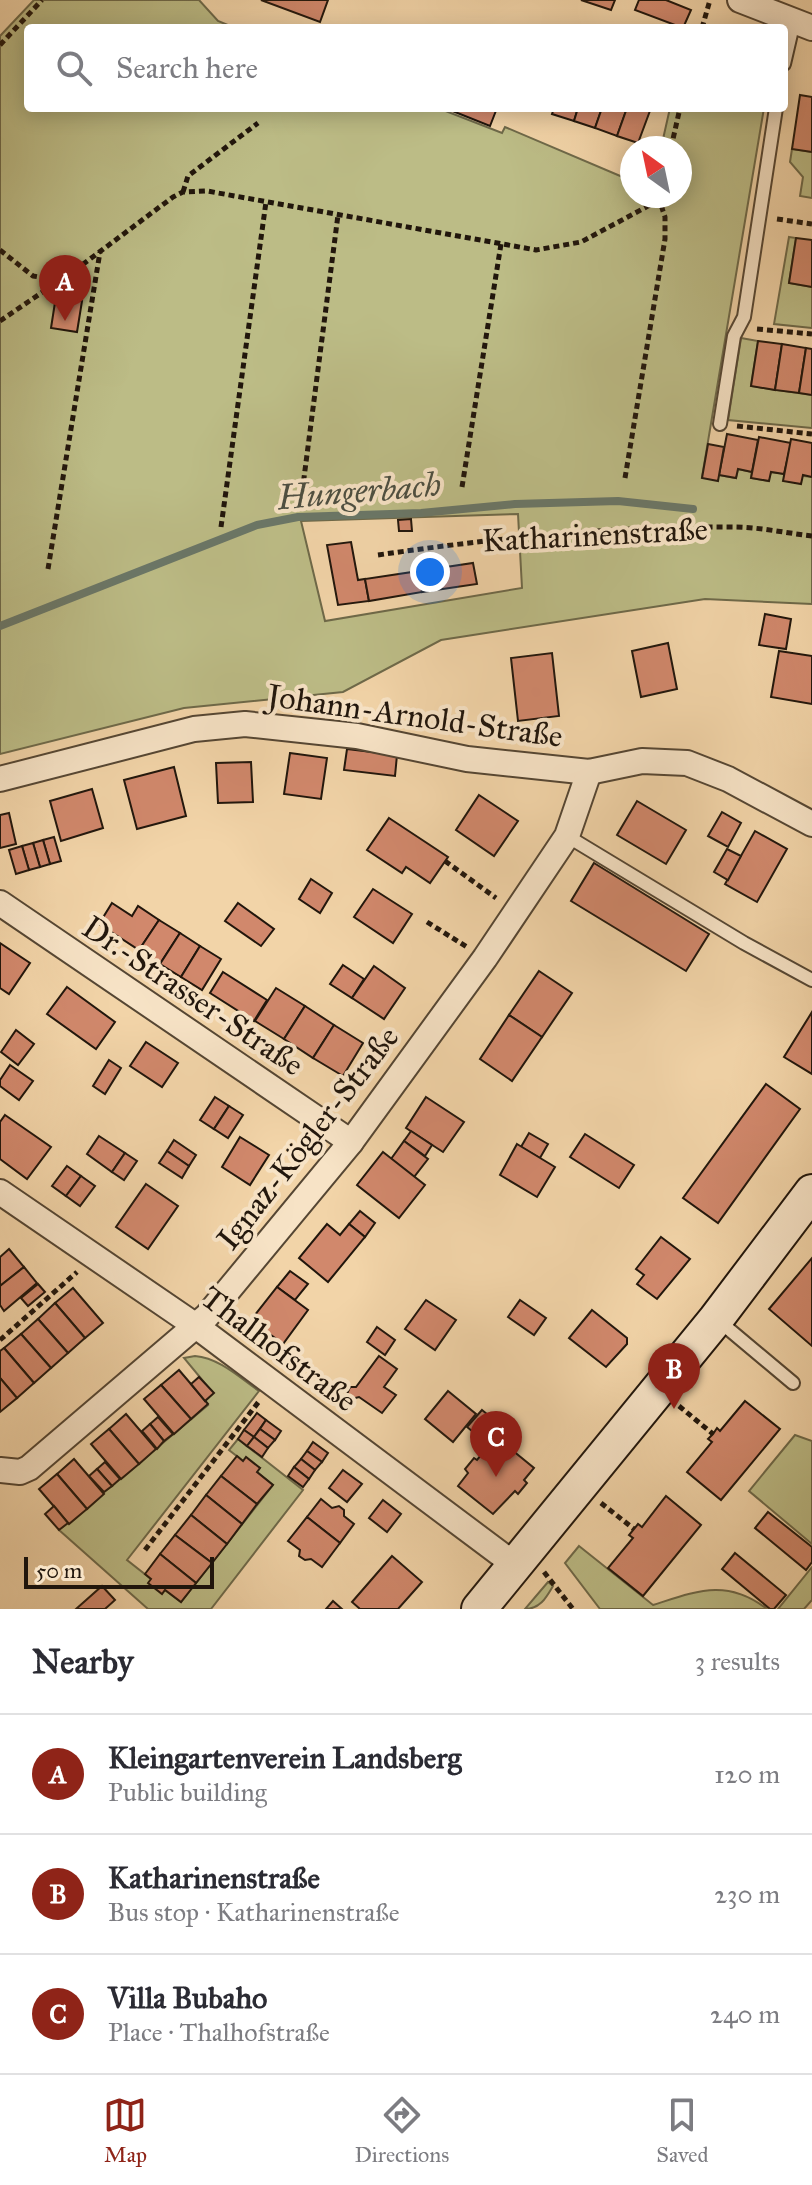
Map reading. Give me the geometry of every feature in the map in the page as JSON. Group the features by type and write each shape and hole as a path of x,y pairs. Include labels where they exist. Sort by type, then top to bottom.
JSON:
{"main road":[{"path":"479,1609 529,1569 812,1192"}],"street":[{"path":"740,0 803,24"},
{"name":"Johann-Arnold-Straße","path":"0,779 194,729 245,724 357,736 467,759 589,772 642,761 687,763 728,779 812,824"},
{"name":"Ignaz-Kögler-Straße","path":"0,1470 20,1472 29,1468 196,1326 351,1142 485,958 567,836 589,772"},
{"name":"Dr.-Strasser-Straße","path":"0,903 351,1142"},
{"name":"Thalhofstraße","path":"0,1192 196,1326 529,1569"}],"lane":[{"path":"788,56 803,24"},
{"path":"720,424 734,336 744,317 775,112"},
{"path":"567,836 744,943 812,980"},
{"path":"716,1319 793,1383"}],"path":[{"path":"0,45 42,0"},
{"path":"703,24 710,0"},
{"path":"674,136 679,112"},
{"path":"183,192 188,176 258,123"},
{"path":"0,321 101,251 149,213 183,192 207,191 536,250 581,242 640,208"},
{"path":"221,527 266,202"},
{"path":"625,478 665,239 662,208"},
{"path":"301,501 338,215"},
{"path":"759,216 812,224"},
{"path":"462,487 501,244"},
{"path":"0,250 33,276 58,280"},
{"path":"48,569 101,251"},
{"path":"738,327 812,334"},
{"path":"720,424 812,434"},
{"name":"Katharinenstraße","path":"378,555 479,540 605,531 736,527 812,536"},
{"path":"445,861 515,912"},
{"path":"427,922 485,958"},
{"path":"0,1340 95,1256"},
{"path":"145,1550 273,1383"},
{"path":"686,1412 713,1434"},
{"path":"608,1508 634,1529"},
{"path":"529,1569 573,1609"}],"green space":[{"path":"34,0 199,0 218,21 225,24 24,24 24,112 448,112 502,133 505,127 620,176 620,208 692,208 692,136 664,136 669,112 763,112 702,477 719,475 736,478 738,469 752,472 751,478 768,481 771,472 812,477 812,604 705,599 441,640 343,692 184,708 0,754 0,36","holes":["518,514 522,588 325,621 301,521"]},
{"path":"792,149 812,152 812,198 800,196 803,177 790,162"},
{"path":"789,237 796,238 789,283 812,287 812,328 774,324"},
{"path":"741,338 758,341 751,386 812,395 812,428 728,420"},
{"path":"195,1356 221,1364 259,1391 127,1560 151,1579 162,1593 165,1590 181,1602 273,1485 257,1472 260,1468 243,1461 229,1450 238,1439 303,1490 211,1609 148,1609 59,1530 208,1405 205,1401 213,1393 184,1358"},
{"path":"795,1435 812,1441 812,1544 749,1491"},
{"path":"579,1546 653,1605 698,1592 725,1590 752,1599 767,1609 600,1609 565,1563"},
{"path":"812,1567 812,1600 804,1609 778,1609"},
{"path":"548,1582 553,1586 545,1599 535,1607 525,1609"}],"building":[{"path":"261,0 328,0 320,22"},
{"path":"581,0 615,0 611,10"},
{"path":"639,0 666,0 691,10 685,24 672,24 635,10"},
{"path":"800,95 812,97 812,152 792,149"},
{"path":"455,112 495,112 490,126"},
{"path":"553,112 577,112 574,121"},
{"path":"577,112 601,112 595,128 574,121"},
{"path":"601,112 626,112 617,136 595,128"},
{"path":"626,112 650,112 641,136 617,136"},
{"path":"796,238 812,240 812,287 789,283"},
{"path":"56,296 82,301 77,332 51,328"},
{"path":"758,341 782,344 775,390 751,386"},
{"path":"782,344 806,348 799,393 775,390"},
{"path":"806,348 812,349 812,395 799,393"},
{"path":"727,434 758,440 752,472 738,469 736,478 719,475"},
{"path":"759,437 791,443 784,474 771,472 769,481 751,478"},
{"path":"791,439 812,443 812,477 803,475 801,484 783,481"},
{"path":"708,444 724,447 718,481 702,478"},
{"path":"411,519 412,531 399,531 398,520"},
{"path":"351,542 358,580 365,579 369,601 338,605 327,545"},
{"path":"473,563 477,584 422,592 419,571"},
{"path":"419,571 422,592 369,601 365,579"},
{"path":"765,614 791,619 786,649 759,645"},
{"path":"668,643 677,689 641,697 632,651"},
{"path":"779,651 812,656 812,704 771,697"},
{"path":"552,653 559,716 518,721 511,658"},
{"path":"347,749 397,755 395,776 344,770"},
{"path":"290,753 327,758 321,799 284,794"},
{"path":"251,762 253,802 218,803 216,763"},
{"path":"174,767 186,816 137,829 124,780"},
{"path":"92,789 103,828 61,841 50,801"},
{"path":"479,795 518,821 494,856 456,830"},
{"path":"637,801 686,830 666,864 617,835"},
{"path":"722,812 741,823 728,847 708,836"},
{"path":"9,813 16,844 0,848 0,815"},
{"path":"389,818 448,857 430,883 406,867 402,873 367,850"},
{"path":"755,831 787,849 757,902 725,884"},
{"path":"54,837 61,861 50,864 43,840"},
{"path":"43,840 50,864 40,867 33,843"},
{"path":"33,843 40,867 29,870 22,846"},
{"path":"22,846 29,870 16,874 9,850"},
{"path":"727,849 741,856 728,880 714,872"},
{"path":"594,863 709,934 686,971 571,901"},
{"path":"311,879 332,893 320,913 299,899"},
{"path":"373,889 412,914 393,943 354,917"},
{"path":"112,903 132,916 138,906 159,920 139,950 99,924"},
{"path":"238,903 274,929 261,946 225,921"},
{"path":"159,920 180,933 160,964 139,950"},
{"path":"180,933 200,946 181,977 160,964"},
{"path":"0,943 30,963 9,994 0,988"},
{"path":"200,946 221,959 202,990 181,977"},
{"path":"343,965 364,979 352,998 330,984"},
{"path":"374,966 405,988 384,1019 352,998"},
{"path":"539,971 572,993 542,1037 509,1015"},
{"path":"223,972 267,1000 254,1021 210,993"},
{"path":"67,987 115,1022 96,1049 47,1014"},
{"path":"276,988 305,1006 284,1039 255,1021"},
{"path":"305,1006 334,1025 313,1058 284,1039"},
{"path":"812,1012 812,1074 784,1057"},
{"path":"509,1015 542,1037 512,1081 480,1059"},
{"path":"334,1025 363,1043 343,1076 313,1058"},
{"path":"16,1030 34,1044 18,1065 1,1052"},
{"path":"146,1042 178,1063 162,1087 130,1066"},
{"path":"109,1060 121,1068 105,1094 93,1086"},
{"path":"10,1065 33,1081 19,1100 0,1086 0,1080"},
{"path":"766,1084 800,1109 718,1223 683,1198"},
{"path":"215,1097 229,1106 214,1129 200,1120"},
{"path":"426,1097 464,1122 443,1152 406,1128"},
{"path":"229,1106 243,1115 228,1138 214,1129"},
{"path":"5,1115 51,1147 27,1179 0,1159 0,1122"},
{"path":"411,1131 432,1145 425,1156 404,1141"},
{"path":"529,1133 548,1144 540,1158 521,1147"},
{"path":"585,1134 634,1165 619,1188 570,1157"},
{"path":"99,1136 125,1153 112,1172 87,1154"},
{"path":"240,1137 269,1155 250,1185 222,1167"},
{"path":"174,1140 196,1155 189,1166 167,1151"},
{"path":"404,1141 428,1159 414,1177 391,1159"},
{"path":"517,1144 555,1167 537,1197 500,1175"},
{"path":"167,1151 189,1166 182,1178 159,1163"},
{"path":"383,1152 425,1185 399,1218 357,1185"},
{"path":"125,1153 137,1161 124,1180 112,1172"},
{"path":"67,1166 81,1176 66,1196 52,1186"},
{"path":"81,1176 95,1186 80,1206 66,1196"},
{"path":"146,1184 178,1206 148,1249 116,1227"},
{"path":"360,1211 375,1223 365,1237 349,1224"},
{"path":"327,1224 340,1235 349,1224 365,1237 328,1282 299,1258"},
{"path":"661,1237 690,1259 657,1299 637,1284 644,1275 636,1269"},
{"path":"9,1249 24,1267 0,1286 0,1257"},
{"path":"812,1258 812,1346 769,1309"},
{"path":"24,1267 37,1283 4,1311 0,1305 0,1286"},
{"path":"290,1271 308,1284 295,1300 277,1287"},
{"path":"38,1284 45,1292 28,1306 21,1298"},
{"path":"277,1287 308,1310 283,1344 251,1320"},
{"path":"73,1288 103,1323 85,1338 55,1303"},
{"path":"426,1300 456,1320 435,1350 405,1329"},
{"path":"520,1300 546,1318 534,1335 508,1317"},
{"path":"55,1303 85,1338 68,1353 38,1319"},
{"path":"592,1310 627,1338 627,1344 606,1367 569,1338"},
{"path":"38,1319 68,1353 51,1368 21,1334"},
{"path":"377,1327 395,1340 385,1355 367,1342"},
{"path":"21,1334 51,1368 34,1383 4,1348"},
{"path":"4,1348 34,1383 17,1398 0,1378 0,1351"},
{"path":"379,1356 397,1369 384,1387 396,1395 382,1413 359,1397 351,1399 347,1394"},
{"path":"179,1370 208,1404 191,1419 161,1385"},
{"path":"199,1377 214,1393 205,1401 191,1384"},
{"path":"0,1378 17,1398 0,1412"},
{"path":"161,1385 191,1419 174,1434 144,1399"},
{"path":"448,1391 476,1414 453,1442 425,1419"},
{"path":"745,1401 780,1429 721,1500 687,1472 712,1442 708,1439 717,1428 720,1431"},
{"path":"482,1410 504,1428 489,1445 467,1427"},
{"path":"257,1413 266,1420 254,1437 244,1430"},
{"path":"126,1414 156,1449 139,1464 109,1429"},
{"path":"158,1417 173,1434 164,1441 150,1424"},
{"path":"266,1420 281,1431 275,1440 260,1429"},
{"path":"150,1424 164,1441 157,1449 142,1431"},
{"path":"109,1429 139,1464 121,1479 91,1444"},
{"path":"260,1429 275,1440 268,1448 254,1437"},
{"path":"244,1430 254,1437 247,1446 238,1439"},
{"path":"254,1437 268,1448 262,1457 247,1446"},
{"path":"496,1437 534,1468 518,1494 515,1491 493,1514 458,1486 468,1473 465,1469"},
{"path":"313,1442 328,1453 322,1462 307,1451"},
{"path":"307,1451 322,1462 315,1470 301,1459"},
{"path":"237,1456 243,1461 246,1457 260,1468 257,1472 273,1485 257,1504 221,1476"},
{"path":"74,1459 104,1494 87,1509 57,1474"},
{"path":"301,1459 315,1470 309,1479 294,1467"},
{"path":"105,1462 120,1479 112,1486 97,1469"},
{"path":"294,1467 309,1479 303,1487 288,1476"},
{"path":"97,1469 112,1486 104,1492 89,1476"},
{"path":"343,1470 362,1484 347,1502 329,1488"},
{"path":"57,1474 87,1509 69,1524 39,1489"},
{"path":"221,1476 257,1504 242,1524 206,1495"},
{"path":"206,1495 242,1524 227,1544 191,1515"},
{"path":"666,1496 701,1525 643,1596 608,1568 633,1538 629,1535 638,1524 642,1527"},
{"path":"321,1499 332,1508 339,1506 344,1510 344,1516 354,1524 340,1543 307,1517"},
{"path":"383,1500 401,1514 387,1532 369,1518"},
{"path":"54,1506 68,1523 59,1530 45,1514"},
{"path":"768,1512 812,1547 812,1562 806,1570 755,1528"},
{"path":"191,1515 227,1544 212,1563 175,1535"},
{"path":"307,1517 340,1543 322,1567 311,1559 305,1560 299,1556 300,1550 288,1541"},
{"path":"175,1535 212,1563 196,1583 160,1554"},
{"path":"735,1553 786,1595 774,1609 770,1609 722,1569"},
{"path":"160,1554 196,1583 181,1602 165,1590 162,1594 148,1583 151,1579 145,1574"},
{"path":"392,1556 422,1582 398,1609 360,1609 352,1602"},
{"path":"102,1586 115,1600 105,1609 76,1609"},
{"path":"333,1601 342,1609 326,1609"}],"waterway":[{"name":"Hungerbach","path":"0,626 257,525 298,517 618,501 693,509"}],"place":[{"name":"Kleingartenverein Landsberg","path":"65,321"},
{"name":"Katharinenstraße","path":"674,1409"},
{"name":"Villa Bubaho","path":"496,1477"}]}
